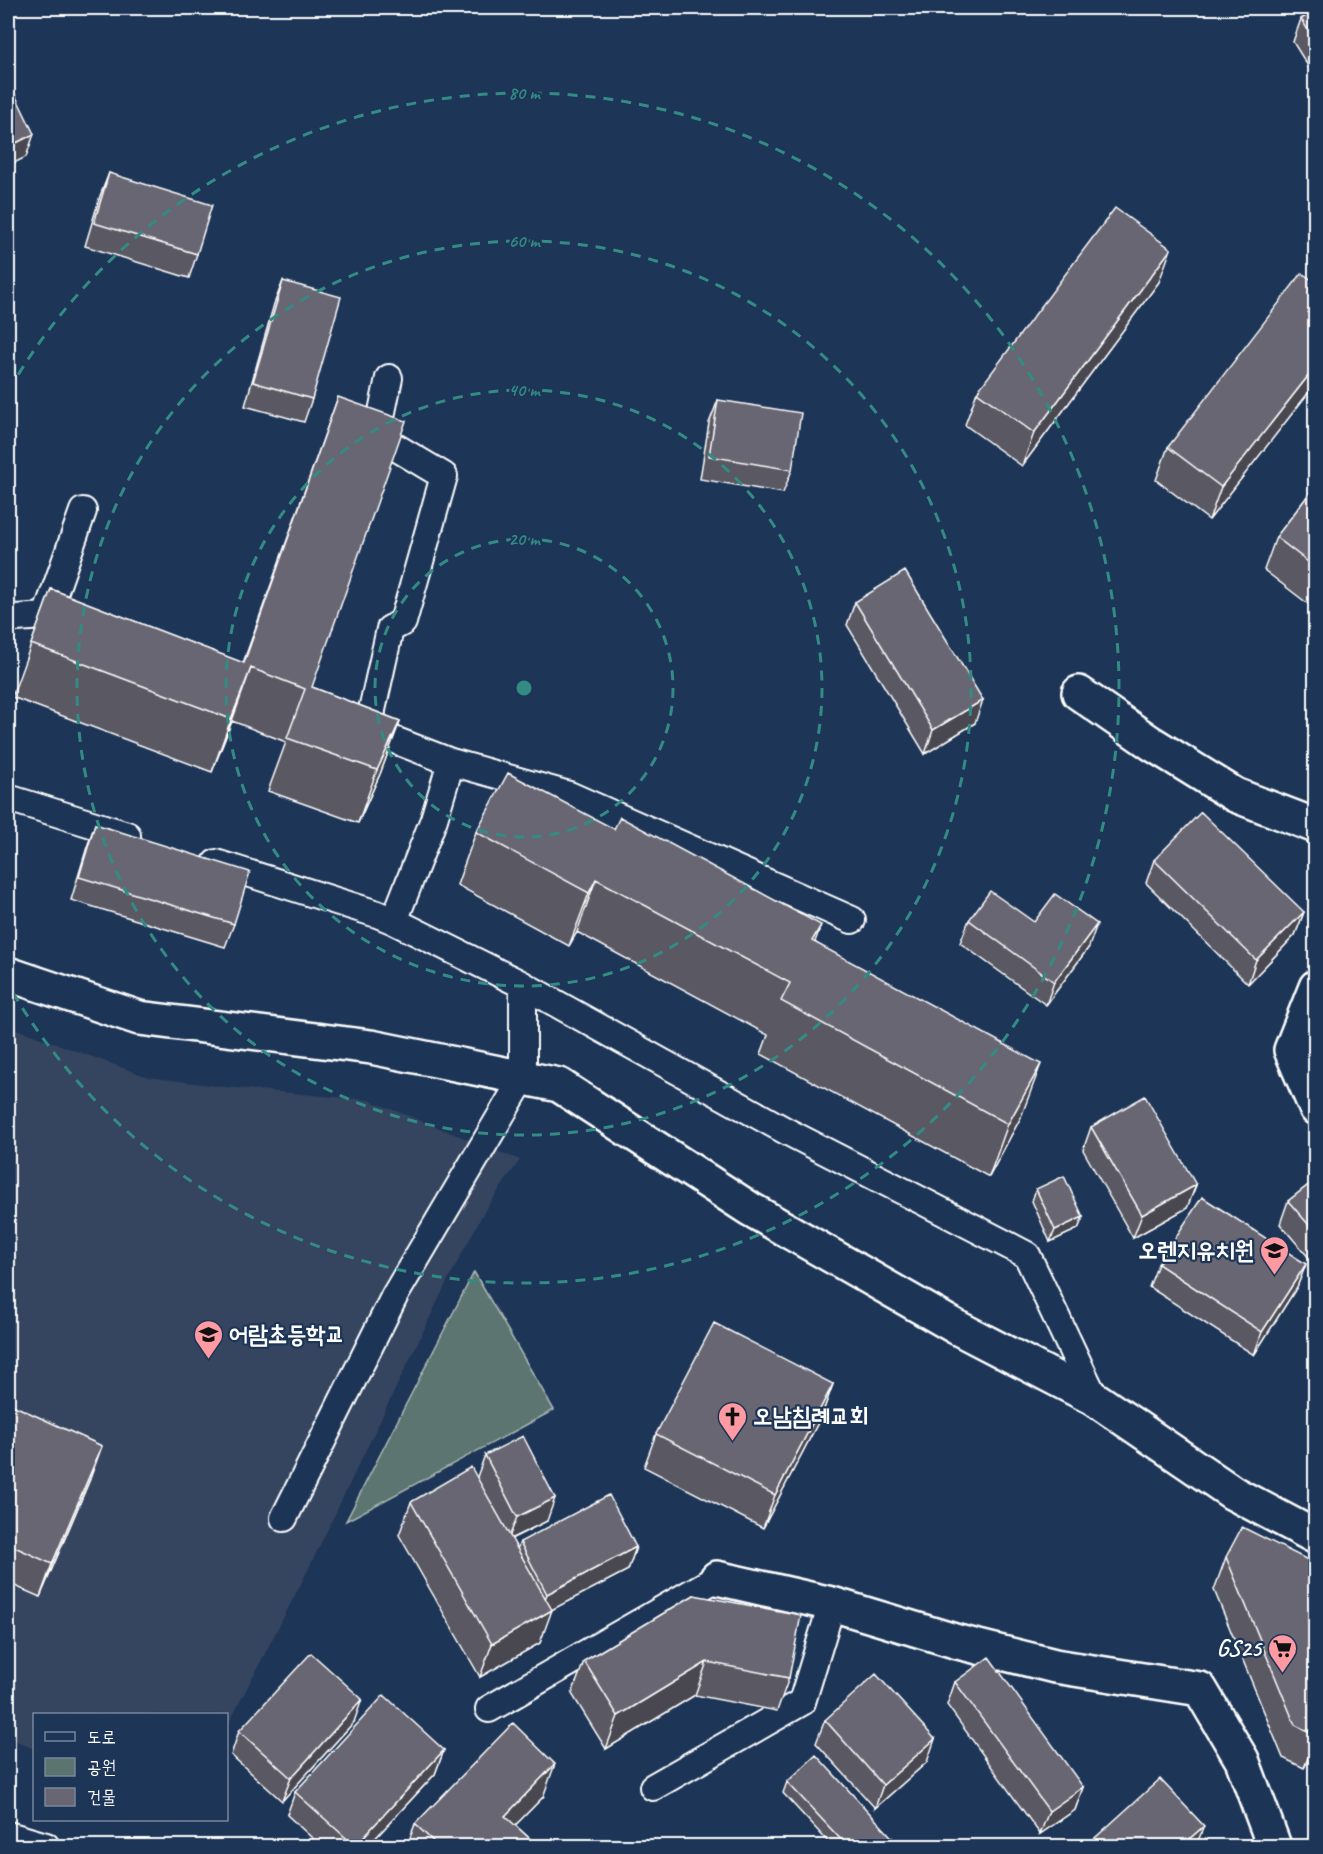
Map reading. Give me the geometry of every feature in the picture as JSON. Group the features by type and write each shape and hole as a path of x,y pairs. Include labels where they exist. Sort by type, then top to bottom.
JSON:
{"street":[{"path":"1079,693 1151,743 1235,795 1316,826"},
{"path":"8,974 139,1018 371,1047 559,1085 760,1215 956,1327 1095,1398 1233,1493 1316,1537"},
{"path":"1316,987 1291,1050 1316,1108"},
{"path":"717,1578 832,1604 958,1642 1055,1666 1200,1689 1242,1760 1274,1846"}],"lane":[{"path":"390,378 377,436 444,476 404,622 390,629 372,710 371,731 451,762 569,795 852,920"},
{"path":"8,616 16,618 46,616 83,512"},
{"path":"394,921 434,819 451,762"},
{"path":"8,798 153,843"},
{"path":"198,857 394,921 523,985 786,1131 1027,1255 1095,1398"},
{"path":"284,1518 395,1295 522,1078 523,985"},
{"path":"489,1708 717,1578"},
{"path":"653,1787 802,1702 832,1604"},
{"path":"8,1835 46,1846"}],"shaded area":[{"name":"어람초등학교","path":"8,1026 148,1077 226,1087 368,1100 520,1160 484,1212 447,1282 308,1570 228,1725 228,1713 33,1713 33,1749 8,1737"}],"green space":[{"path":"474,1272 554,1410 346,1521"}],"building":[{"path":"1316,10 1316,43 1301,19"},
{"path":"8,80 34,134 8,147"},
{"path":"109,173 212,205 197,254 94,223"},
{"path":"1115,208 1171,249 1034,433 977,392"},
{"path":"1302,273 1316,283 1316,366 1221,487 1168,447"},
{"path":"283,281 341,297 312,399 253,382"},
{"path":"338,397 406,421 312,687 400,721 377,770 287,738 305,689 251,668 231,719 31,644 51,589 244,663"},
{"path":"718,400 801,413 792,470 709,456"},
{"path":"1316,485 1316,568 1276,537"},
{"path":"905,571 983,700 933,730 855,602"},
{"path":"508,773 614,829 620,817 821,925 812,941 1041,1064 1008,1124 781,1001 790,983 596,879 589,893 476,832"},
{"path":"1201,812 1304,912 1256,960 1154,860"},
{"path":"95,824 250,872 234,924 79,877"},
{"path":"990,891 1034,922 1055,894 1097,924 1054,982 969,920"},
{"path":"1145,1096 1196,1185 1142,1215 1091,1127"},
{"path":"1064,1176 1083,1217 1055,1230 1036,1189"},
{"path":"1316,1179 1316,1233 1288,1201"},
{"path":"1202,1197 1306,1264 1262,1332 1158,1264"},
{"name":"오남침례교회","path":"714,1323 833,1384 775,1495 656,1434"},
{"path":"8,1403 102,1446 52,1564 8,1544"},
{"path":"523,1436 555,1498 517,1517 485,1455"},
{"path":"471,1467 552,1610 492,1644 411,1502"},
{"path":"609,1495 636,1547 547,1594 520,1542"},
{"path":"1242,1527 1316,1564 1316,1735 1295,1725 1226,1557"},
{"path":"694,1595 801,1615 789,1678 707,1662 618,1716 584,1661"},
{"path":"311,1653 362,1699 291,1778 239,1731"},
{"path":"989,1657 1083,1787 1049,1811 955,1682"},
{"path":"876,1674 935,1739 883,1785 825,1720"},
{"path":"384,1695 444,1750 355,1846 295,1792"},
{"path":"513,1723 555,1764 505,1816 538,1846 438,1846 415,1824"},
{"path":"816,1755 900,1846 847,1846 787,1782"},
{"path":"1160,1779 1204,1826 1188,1840 1194,1846 1086,1846"}],"place":[{"name":"오렌지유치원","path":"1275,1276"},
{"name":"어람초등학교","path":"208,1360"},
{"name":"오남침례교회","path":"732,1442"},
{"name":"GS25","path":"1282,1674"}]}
